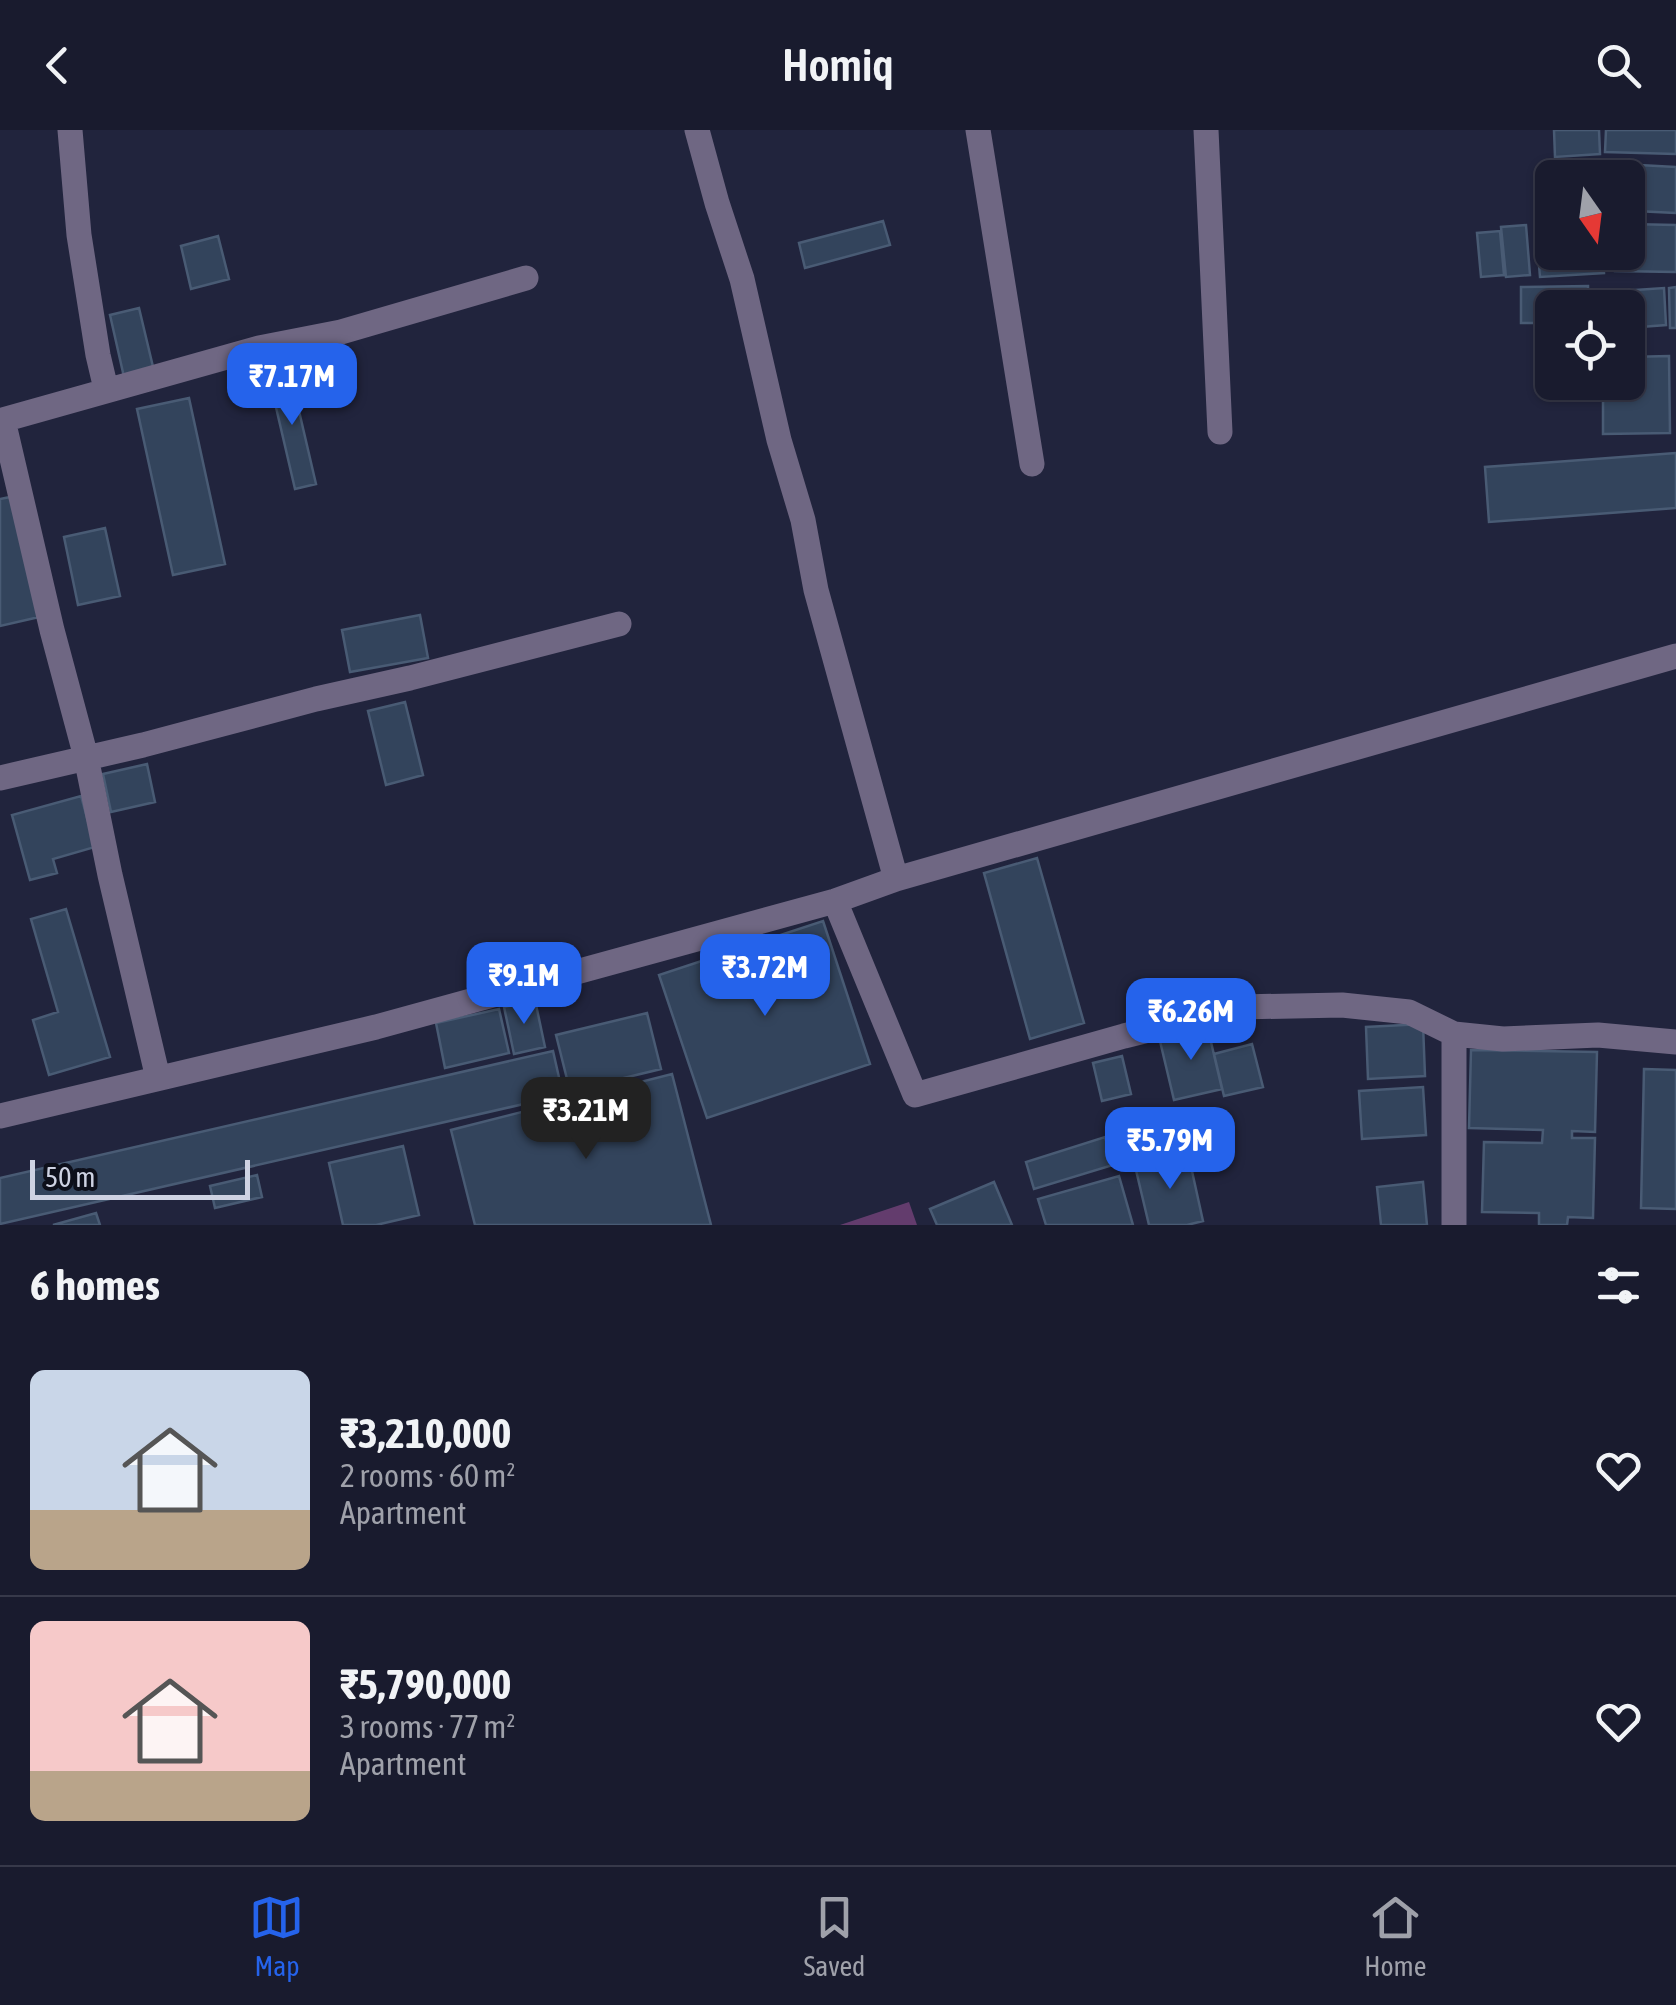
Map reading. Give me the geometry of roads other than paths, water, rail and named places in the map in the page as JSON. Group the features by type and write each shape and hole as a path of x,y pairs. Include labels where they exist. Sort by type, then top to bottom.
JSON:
{"street":[{"path":"70,130 79,235 106,389"},
{"path":"698,130 742,279 778,440 803,520 816,590 896,879"},
{"path":"978,130 1032,464"},
{"path":"1206,130 1220,432"},
{"path":"158,1078 86,757 3,420 259,348 341,332 526,278"},
{"path":"0,778 619,624"},
{"path":"0,1116 376,1027 835,901 896,879 1676,656"},
{"path":"835,901 915,1095 1240,1007 1342,1006 1409,1012 1454,1034 1503,1039 1598,1035 1676,1042"},
{"path":"1454,1034 1454,1225"}]}
